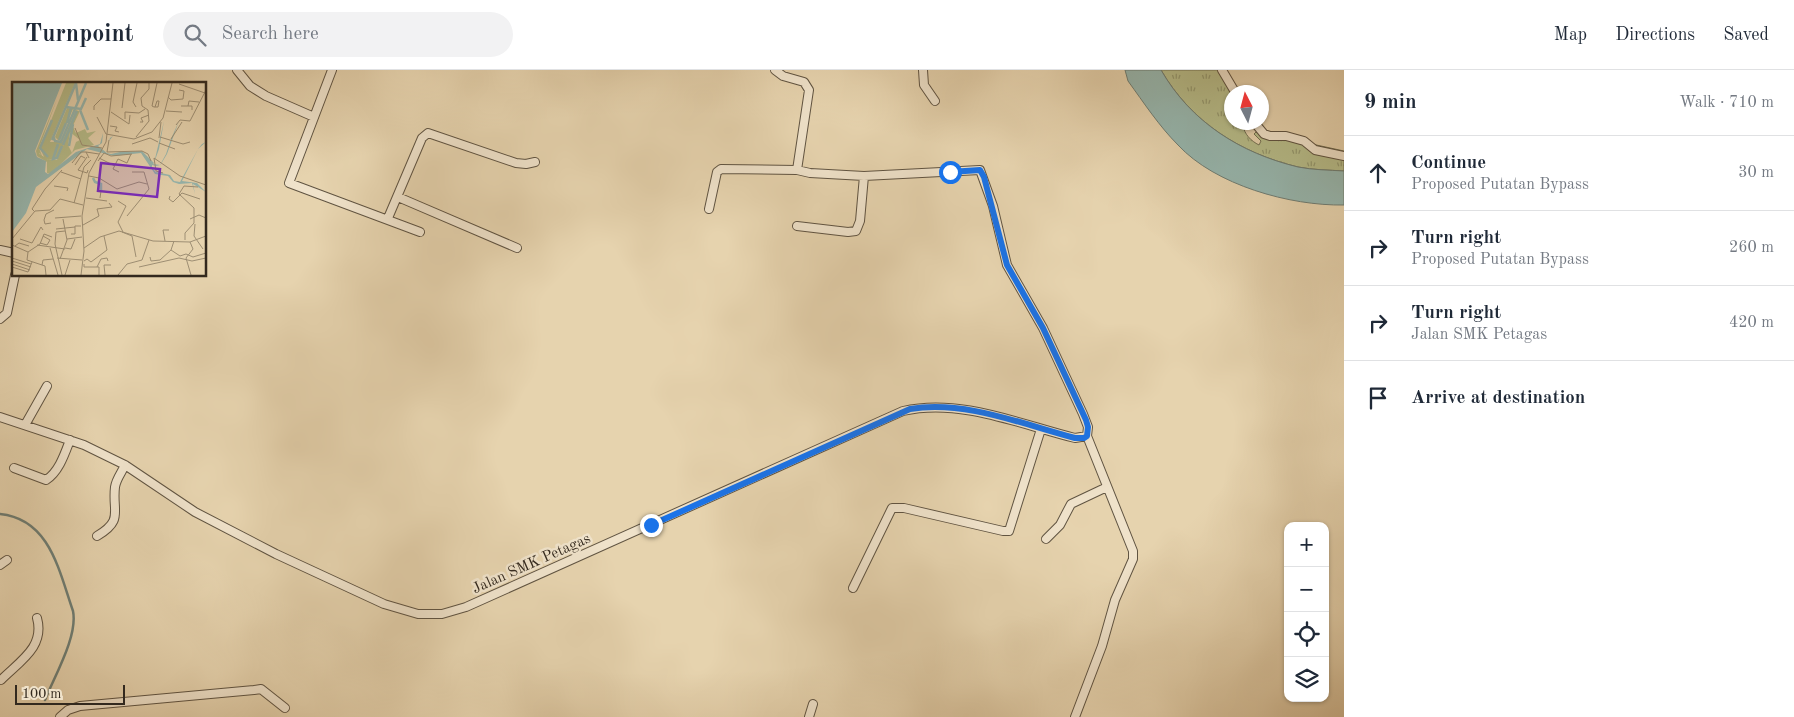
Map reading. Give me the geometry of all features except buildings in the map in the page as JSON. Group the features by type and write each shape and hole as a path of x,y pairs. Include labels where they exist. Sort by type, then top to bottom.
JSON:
{"street":[{"path":"332,70 289,182 388,218 420,232"},
{"path":"775,70 783,76 804,82 809,90 797,170"},
{"path":"923,70 924,85 935,101"},
{"path":"1222,70 1231,85"},
{"path":"240,73 250,86 266,96 314,117"},
{"path":"1261,130 1264,134 1270,136 1286,136 1304,141 1315,150 1344,156"},
{"path":"388,218 422,138 428,133 516,163 526,164 535,162"},
{"path":"709,209 719,170 797,170 810,173 864,176 980,170 985,181 1007,265 1043,328 1086,420 1088,427 1087,436 1129,538 1133,559 1115,600 1102,646 1075,717"},
{"path":"797,226 848,232 856,231 860,220 864,176"},
{"path":"398,197 517,248"},
{"path":"0,319 7,313 14,276"},
{"path":"25,425 47,386"},
{"name":"Jalan SMK Petagas","path":"0,416 70,440 125,465 195,512 276,554 384,604 418,614 442,614 466,608 903,411 945,406 985,414 1075,438 1087,436"},
{"path":"853,588 892,508 904,508 1003,531 1009,530 1041,429"},
{"path":"14,468 46,480 51,477 60,463 70,440"},
{"path":"97,536 107,530 116,519 116,484 125,465"},
{"path":"1046,539 1060,525 1071,504 1107,487"},
{"path":"1,680 35,645 40,634 37,618"},
{"path":"0,670 1,680"},
{"path":"60,717 68,710 80,706 260,689 285,708"},
{"path":"808,717 813,704"}],"green space":[{"path":"1161,70 1218,70 1228,85 1224,85 1224,130 1245,130 1248,137 1259,145 1261,141 1254,134 1256,132 1269,138 1298,141 1344,151 1344,171 1298,167 1277,161 1237,144 1202,120 1173,89"}],"water":[{"path":"1125,70 1161,70 1173,89 1202,120 1237,144 1256,153 1298,167 1344,171 1344,205 1300,202 1278,197 1233,182 1212,171 1194,159 1164,130 1128,81"}],"waterway":[{"path":"0,514 17,518 31,526 41,536 57,564 73,611 74,621 69,644 45,700"}],"route":[{"path":"651,525 910,409 945,406 985,414 1075,438 1087,436 1088,427 1086,420 1043,328 1007,265 984,177 980,170 950,172"}]}
